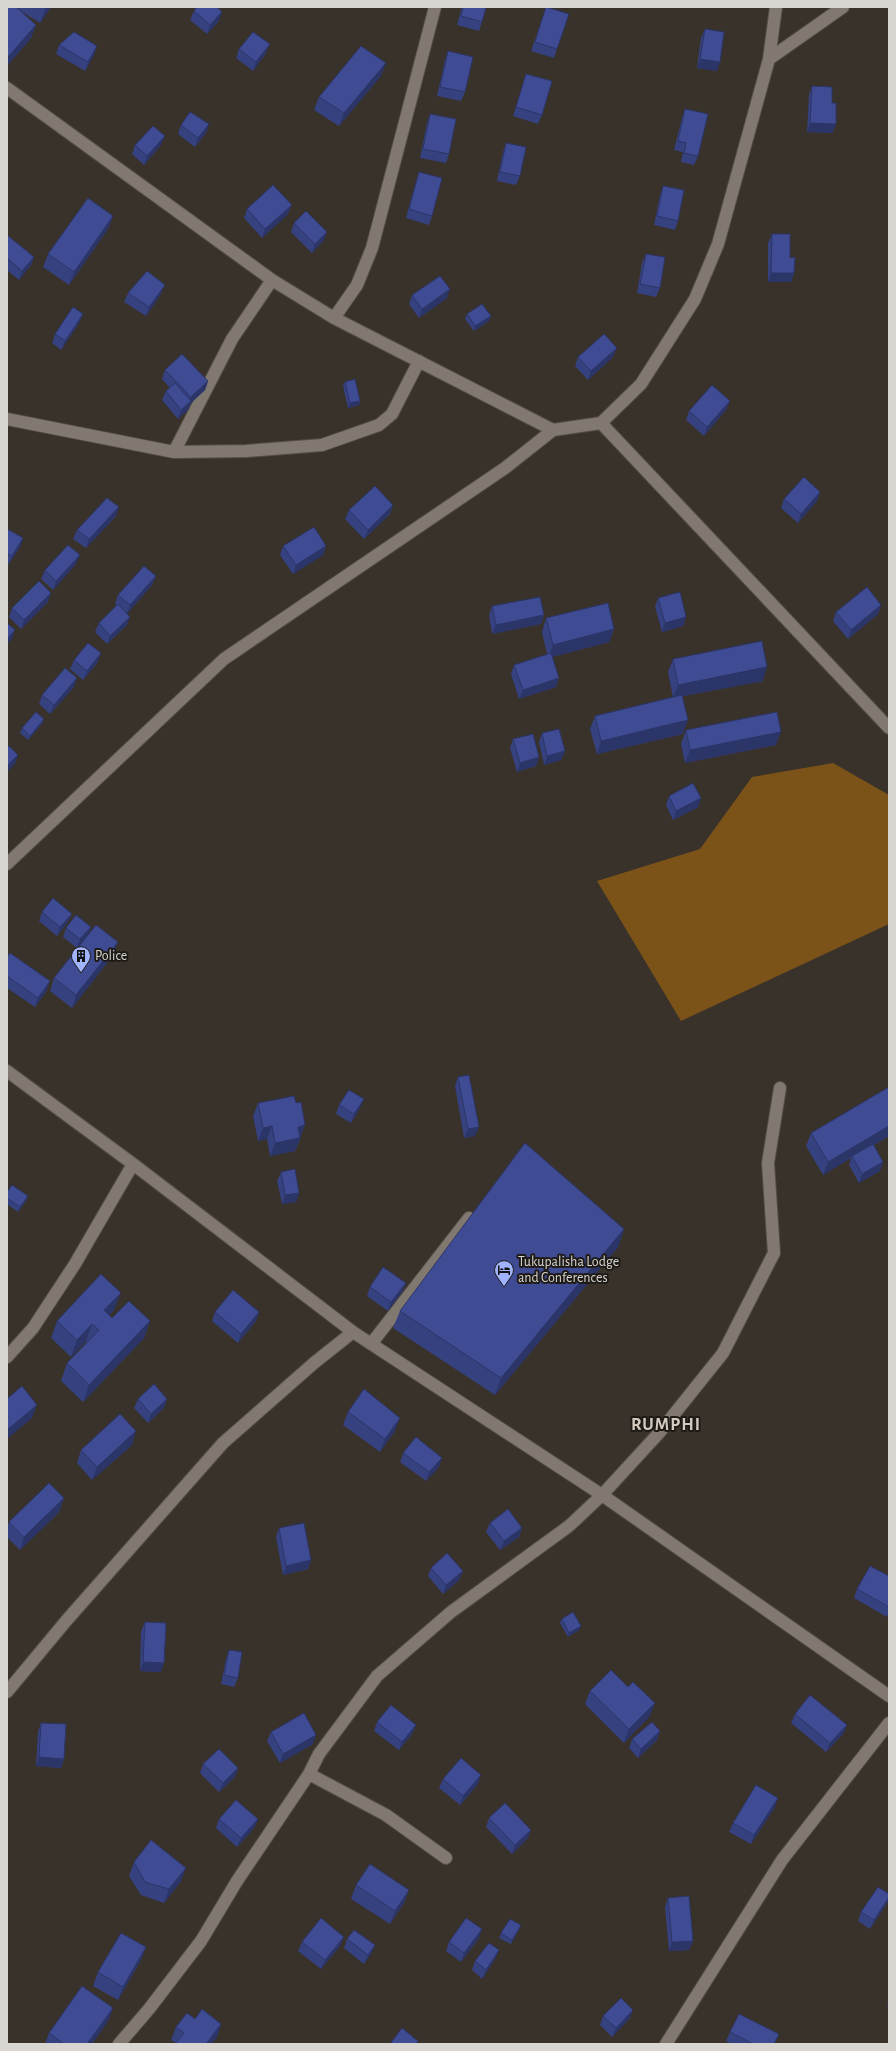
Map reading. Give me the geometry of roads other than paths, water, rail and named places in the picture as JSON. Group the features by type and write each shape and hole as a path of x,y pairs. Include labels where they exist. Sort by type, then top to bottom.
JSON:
{"street":[{"path":"334,318 357,285 372,248 435,7"},
{"path":"7,864 224,659 505,468 553,430 601,423 641,384 695,299 718,244 769,59 775,7"},
{"path":"769,59 843,7"},
{"path":"7,88 272,280 334,318 553,430"},
{"path":"174,452 232,339 272,280"},
{"path":"7,419 174,452 246,451 322,445 379,425 392,414 419,361"},
{"path":"601,423 889,728"},
{"path":"7,1070 353,1332 602,1495 889,1696"},
{"path":"118,2044 149,2009 201,1941 237,1882 310,1774 319,1754 376,1676 450,1612 569,1526 602,1495 660,1433 723,1353 774,1253 768,1163 780,1088"},
{"path":"7,1357 33,1328 75,1264 133,1164"},
{"path":"372,1344 479,1206"},
{"path":"7,1692 66,1621 223,1443 314,1363 353,1332"},
{"path":"666,2044 782,1860 889,1723"},
{"path":"310,1774 386,1815 446,1858"}],"place":[{"name":"Police","path":"81,973"},
{"name":"Tukupalisha Lodge and Conferences","path":"504,1287"}],"district":[{"name":"RUMPHI","path":"666,1425"}]}
